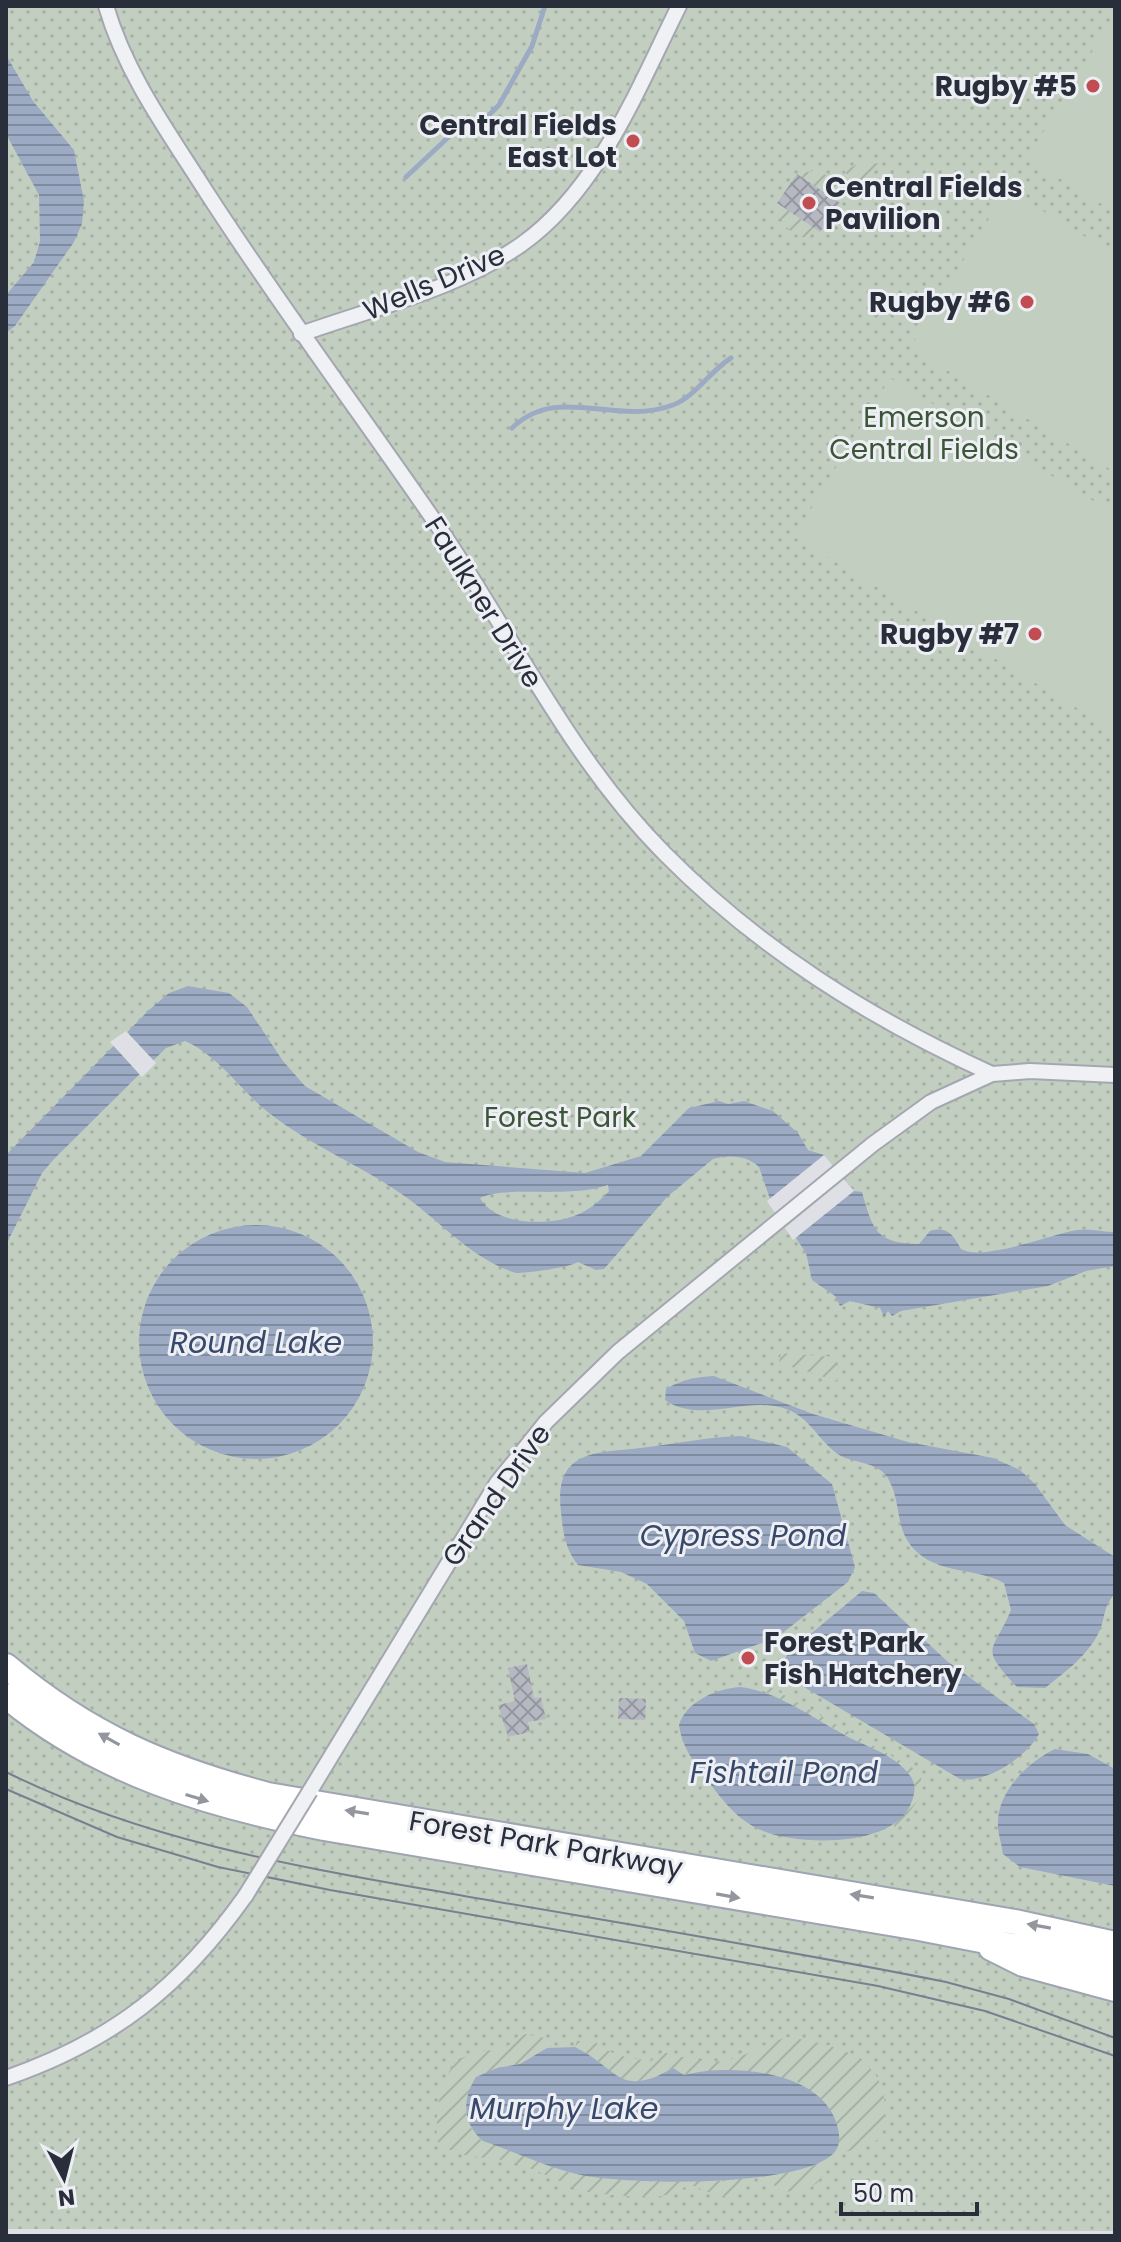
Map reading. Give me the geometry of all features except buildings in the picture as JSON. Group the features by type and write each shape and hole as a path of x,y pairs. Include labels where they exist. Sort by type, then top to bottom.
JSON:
{"main road":[{"name":"Forest Park Parkway","path":"6,1666 78,1721 121,1745 180,1770 268,1795 1015,1922 1115,1944"},
{"name":"Forest Park Parkway","path":"6,1696 67,1739 135,1776 244,1812 967,1937 1115,1966"},
{"path":"967,1937 1023,1964 1115,1989"}],"street":[{"name":"Faulkner Drive","path":"106,6 127,64 158,117 301,334 478,585 557,719 631,819 701,889 776,952 887,1024 992,1074"},
{"name":"Wells Drive","path":"301,334 473,271 541,229 579,187 596,162 679,6"},
{"name":"Grand Drive","path":"6,2078 80,2048 144,2007 200,1955 246,1895 478,1512 546,1422 623,1347 838,1172 931,1102 992,1074 1030,1071 1115,1075"}],"green space":[{"name":"Forest Park","path":"6,6 1115,6 1115,2231 6,2229"},
{"name":"Rugby #5","path":"1115,14 1115,212 1027,159"},
{"path":"864,161 881,164 860,187 844,171"},
{"path":"813,171 830,176 839,184 840,194 836,200 797,174"},
{"name":"Rugby #6","path":"1007,189 1115,255 1115,472 910,348"},
{"path":"777,203 817,230 805,238 794,233 782,221"},
{"name":"Rugby #7","path":"890,378 1115,514 1115,731 794,537"},
{"path":"781,1353 835,1357 837,1381 779,1363"},
{"path":"772,1688 920,1772 923,1794 893,1833 895,1821 903,1815 891,1759 760,1689"},
{"path":"525,2034 545,2038 552,2047 520,2064 497,2068 466,2111 473,2133 483,2141 596,2177 728,2181 747,2178 745,2188 734,2197 721,2197 691,2185 655,2197 593,2193 516,2164 462,2155 437,2141 441,2090 452,2067 472,2053 504,2048"},
{"path":"789,2037 836,2048 864,2062 881,2087 885,2118 883,2131 874,2143 840,2156 814,2185 782,2192 763,2176 812,2165 798,2082 727,2071 684,2075 673,2068 655,2077 630,2081 575,2047 577,2041 594,2040 613,2053 636,2059 651,2061 663,2052 712,2062 735,2058"}],"water":[{"path":"6,55 33,101 74,150 84,201 82,224 74,242 15,326 6,333 6,295 34,262 40,241 39,195 6,134"},
{"path":"188,986 229,993 247,1007 283,1061 305,1086 418,1152 445,1162 585,1173 641,1156 689,1108 719,1101 728,1104 744,1101 773,1111 798,1133 808,1150 824,1155 854,1191 862,1192 874,1225 885,1237 919,1244 930,1231 941,1230 952,1236 961,1249 984,1252 1077,1230 1115,1232 1115,1266 1086,1271 1048,1286 901,1311 892,1316 888,1311 884,1317 880,1308 850,1301 840,1306 835,1296 812,1280 806,1253 770,1199 759,1167 749,1160 731,1157 713,1159 667,1197 604,1269 596,1270 578,1262 516,1273 484,1258 400,1193 269,1113 208,1055 185,1041 166,1048 54,1159 42,1173 6,1245 6,1155 169,993","holes":["608,1185 609,1191 584,1212 563,1219 537,1222 497,1214 480,1198 505,1192 575,1191"]},
{"name":"Round Lake","path":"256,1225 279,1227 301,1234 339,1259 364,1297 371,1319 371,1365 364,1387 339,1425 301,1450 279,1457 256,1459 233,1457 211,1450 173,1425 148,1387 141,1365 139,1342 141,1319 148,1297 173,1259 211,1234 233,1227"},
{"path":"714,1376 813,1414 908,1442 993,1458 1020,1470 1035,1484 1065,1525 1115,1557 1115,1594 1088,1650 1045,1688 1017,1687 993,1656 995,1643 1011,1610 1004,1583 945,1567 923,1557 903,1532 893,1488 885,1474 841,1456 791,1411 760,1405 695,1410 665,1400 666,1389 672,1386 690,1379"},
{"name":"Cypress Pond","path":"741,1436 787,1447 832,1484 855,1567 848,1582 776,1638 711,1661 695,1653 684,1621 647,1584 621,1572 578,1565 565,1540 561,1490 565,1475 573,1464 584,1457"},
{"path":"862,1591 874,1593 947,1661 1034,1724 1039,1734 1033,1743 1015,1760 993,1773 960,1779 787,1677 784,1660 789,1652"},
{"name":"Fishtail Pond","path":"741,1687 783,1701 899,1764 911,1777 914,1786 912,1801 903,1816 888,1828 868,1835 822,1840 779,1836 754,1827 738,1816 693,1760 685,1747 679,1725 688,1709 704,1697"},
{"path":"1055,1749 1088,1754 1115,1769 1115,1886 1020,1867 1003,1854 998,1826 1003,1799 1026,1769"},
{"name":"Murphy Lake","path":"575,2047 630,2081 655,2077 673,2068 684,2075 703,2071 749,2071 794,2082 813,2092 828,2107 838,2129 837,2148 833,2154 814,2165 785,2173 712,2181 636,2181 569,2172 483,2141 476,2134 466,2110 468,2094 476,2077 497,2068 520,2064 547,2048"}],"pier":[{"path":"126,1031 156,1063 142,1077 110,1042"},
{"path":"824,1155 854,1191 793,1240 767,1201"}],"waterway":[{"path":"406,177 455,131 486,118 499,105 532,46 545,6"},
{"path":"512,428 530,415 549,409 568,407 630,412 673,405 689,396 731,358"}],"tram line":[{"path":"6,1772 117,1818 230,1850 347,1875 946,1982 1009,1999 1115,2038"},
{"path":"6,1789 117,1837 218,1867 330,1890 878,1986 985,2011 1115,2056"}],"place":[{"name":"Rugby #5","path":"1093,86"},
{"name":"Central Fields East Lot","path":"633,141"},
{"name":"Central Fields Pavilion","path":"809,203"},
{"name":"Rugby #6","path":"1027,302"},
{"name":"Rugby #7","path":"1035,634"},
{"name":"Forest Park Fish Hatchery","path":"748,1658"}],"park label":[{"name":"Emerson Central Fields","path":"924,433"}]}
